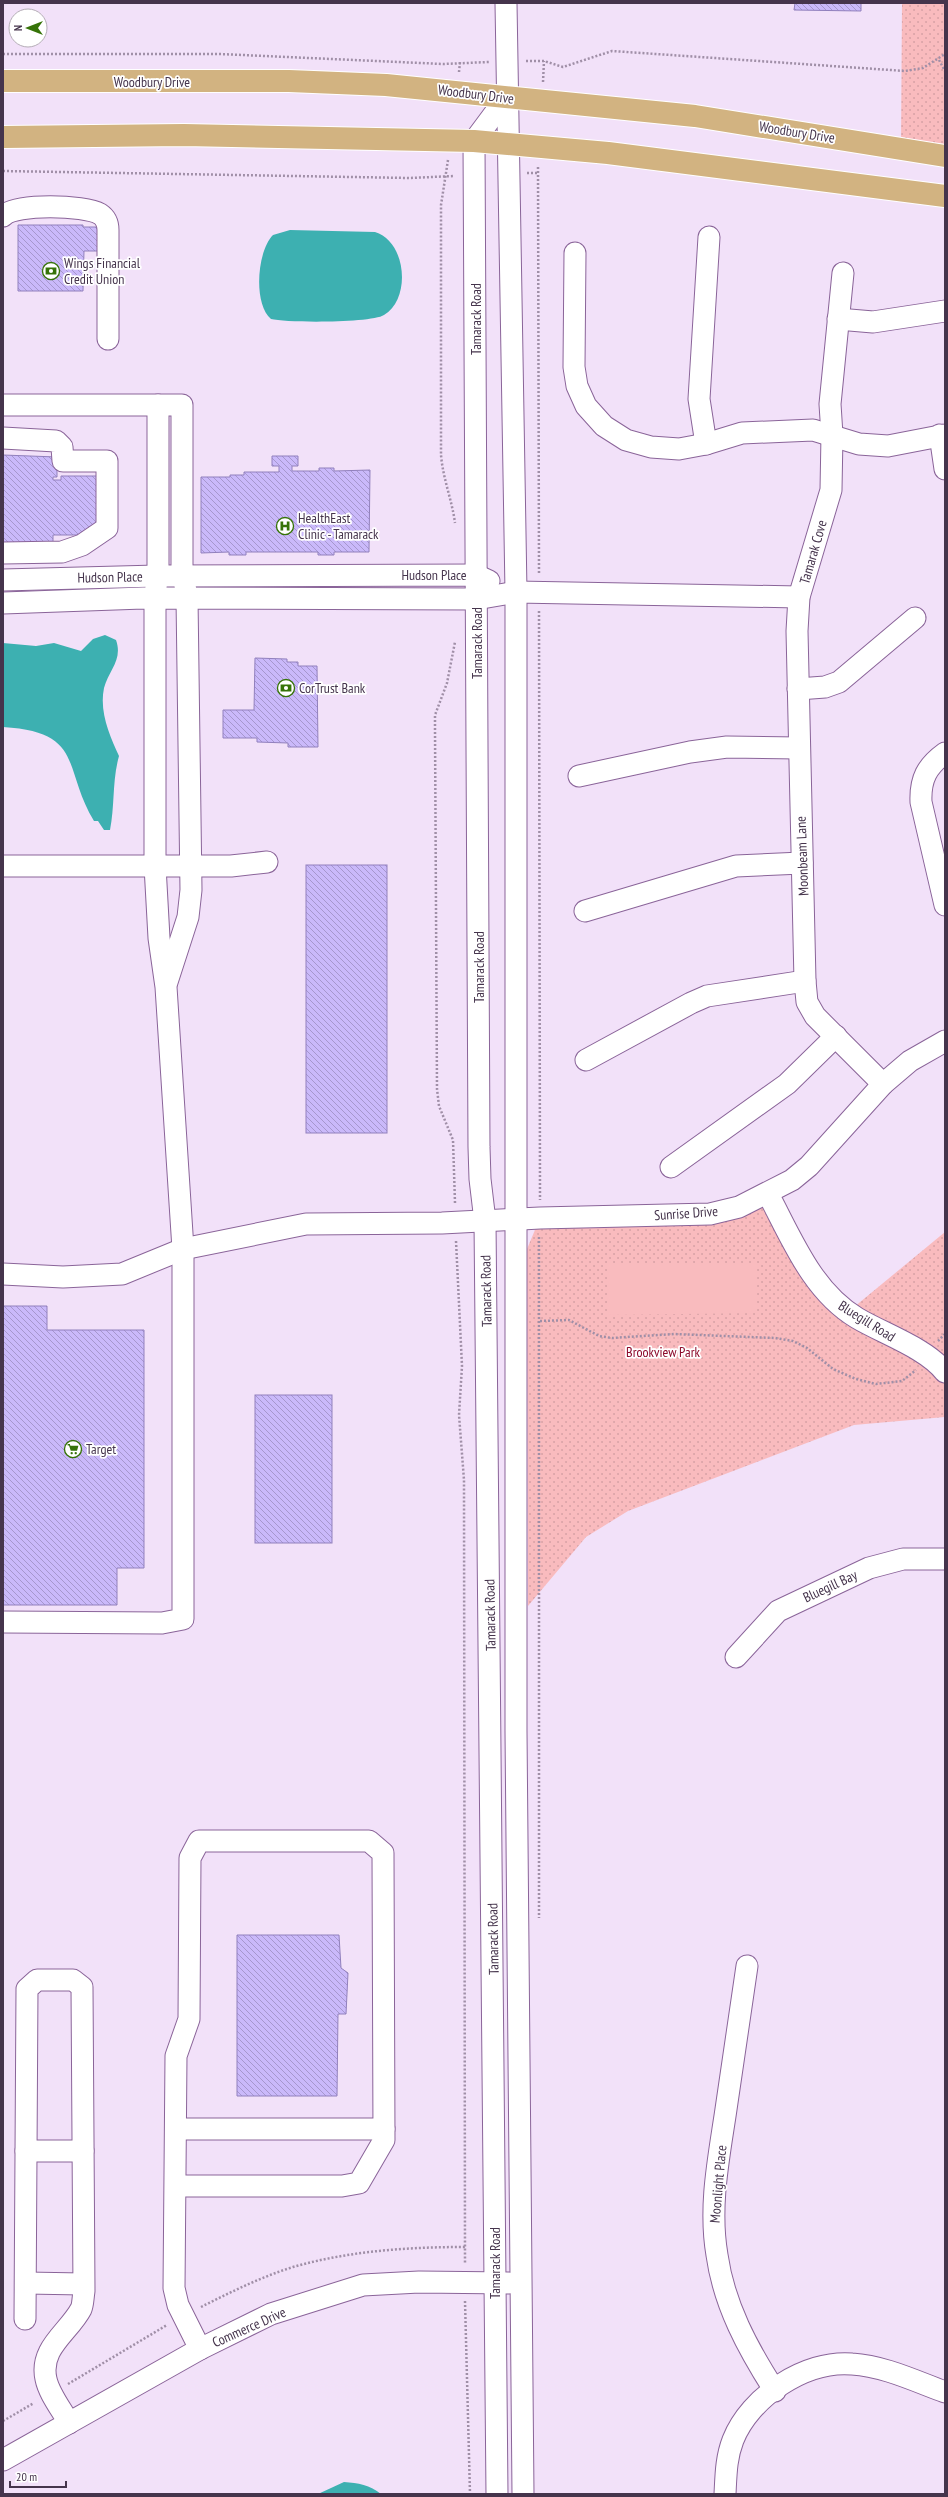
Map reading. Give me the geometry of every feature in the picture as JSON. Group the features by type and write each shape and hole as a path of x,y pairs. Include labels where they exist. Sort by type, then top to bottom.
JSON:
{"main road":[{"name":"Woodbury Drive","path":"3,82 345,82 428,88 506,98 695,116 945,156"},
{"path":"3,136 184,135 474,141 693,163 945,196"}],"street":[{"name":"Tamarack Road","path":"506,3 506,98 510,144 516,592 516,1739 523,2494"},
{"path":"474,141 506,98"},
{"name":"Tamarack Road","path":"474,141 480,1179 485,1221 497,2494"},
{"path":"3,216 13,210 23,208 76,208 95,212 104,218 108,230 108,339"},
{"path":"706,444 699,399 709,237"},
{"path":"575,253 574,367 577,386 586,406 604,426 626,440 651,447 679,449 706,444 742,433 813,430 859,444 888,446 943,435 945,469"},
{"name":"Tamarak Cove","path":"516,592 800,597 831,490 832,435 830,404 843,273"},
{"path":"838,319 873,322 945,312"},
{"path":"3,405 182,405 183,576 187,598 190,866 188,917 166,987"},
{"path":"3,1622 162,1623 183,1618 183,1248 166,987 159,938 155,866 155,598 157,576 158,405"},
{"path":"3,438 56,441 62,447 63,461 108,461 108,528 82,545 62,552 3,553"},
{"name":"Hudson Place","path":"3,580 157,576 476,575 516,592"},
{"name":"Hudson Place","path":"3,603 155,598 476,599 516,592"},
{"name":"Moonbeam Lane","path":"800,597 798,689 799,748 805,981 807,1002 815,1016 883,1084"},
{"path":"798,689 825,687 839,682 915,618"},
{"path":"579,776 651,759 727,747 799,748"},
{"path":"945,753 934,761 924,773 920,787 921,802 945,905"},
{"path":"3,866 231,866 267,862"},
{"path":"585,911 736,866 802,863"},
{"path":"586,1060 691,1003 707,996 805,981"},
{"path":"671,1167 787,1084 836,1036"},
{"name":"Sunrise Drive","path":"3,1274 63,1277 122,1274 183,1248 306,1224 485,1221 540,1218 710,1214 738,1207 768,1194 792,1180 809,1166 883,1084 910,1061 945,1041"},
{"name":"Bluegill Road","path":"768,1194 819,1286 856,1318 927,1356 945,1372"},
{"name":"Bluegill Bay","path":"736,1657 778,1611 869,1568 903,1559 945,1559"},
{"path":"175,2186 342,2186 359,2183 384,2140 383,1853 369,1841 199,1841 190,1858 189,2019 176,2056 174,2288 183,2316 200,2349"},
{"name":"Moonlight Place","path":"747,1966 715,2185 713,2224 717,2256 724,2289 737,2324 752,2354 775,2390"},
{"path":"25,2319 27,1989 37,1980 73,1980 82,1987 83,2284 81,2309 58,2336 46,2363 46,2379 69,2423"},
{"path":"176,2129 384,2129"},
{"path":"26,2151 83,2151"},
{"name":"Commerce Drive","path":"3,2460 200,2349 271,2314 363,2284 521,2282"},
{"path":"26,2283 83,2284"},
{"path":"726,2494 726,2467 734,2440 746,2419 760,2402 802,2372 829,2365 851,2363 877,2368 945,2392"}],"path":[{"path":"544,61 563,67 612,51 905,71 923,68 939,60 945,54"},
{"path":"3,54 220,54 443,64 460,62"},
{"path":"939,60 945,71"},
{"path":"3,170 329,177 410,178 446,176 441,205 441,455 442,471 453,509 455,528"},
{"path":"538,173 539,555"},
{"path":"539,625 540,1195"},
{"path":"455,1183 453,1140 439,1106 436,1089 435,715 453,660 456,636"},
{"path":"539,1239 539,1921"},
{"path":"456,1243 462,1366 459,1415 464,1480 464,2246 470,2494"},
{"path":"540,1320 569,1320 599,1336 612,1338 674,1334 775,1338 793,1341 807,1348 833,1369 856,1379 876,1384 902,1381 912,1374 945,1334"},
{"path":"3,2420 183,2316 244,2286 293,2267 379,2250 464,2246"}],"green space":[{"path":"902,3 945,3 945,156 901,148"},
{"name":"Brookview Park","path":"768,1194 848,1312 945,1232 945,1417 854,1425 628,1511 586,1537 528,1606 527,1249 540,1218 683,1215"},
{"path":"607,1263 757,1263 757,1313 607,1315"}],"shaded area":[{"path":"290,230 375,232 385,237 393,246 399,258 402,270 402,284 399,296 393,307 384,315 364,320 311,322 271,319 265,312 261,302 259,277 263,253 273,235"},
{"path":"105,635 116,640 118,647 117,659 106,682 103,697 106,724 119,756 115,775 113,811 110,830 104,830 98,821 94,821 84,802 73,769 67,756 59,745 47,736 29,730 3,727 3,643 36,646 54,643 81,651 93,639"},
{"path":"344,2482 364,2485 373,2488 381,2494 318,2494"}],"building":[{"path":"795,3 861,3 861,11 794,10"},
{"name":"Wings Financial Credit Union","path":"18,225 83,225 83,227 106,227 106,251 84,251 83,291 18,291"},
{"path":"3,455 57,457 57,477 53,477 53,480 61,480 61,476 98,476 100,527 88,535 53,535 53,547 3,548"},
{"name":"HealthEast Clinic - Tamarack","path":"272,456 298,456 298,466 292,466 292,471 319,471 319,468 334,468 334,471 370,470 369,552 334,552 334,555 318,555 318,552 246,552 246,555 229,555 229,552 201,553 201,477 230,477 230,475 244,475 244,472 279,472 279,466 272,466"},
{"name":"CorTrust Bank","path":"255,658 287,659 287,662 298,662 298,666 317,666 318,747 288,747 288,743 257,742 257,738 223,738 223,710 254,710"},
{"path":"306,865 387,865 387,1133 306,1133"},
{"name":"Target","path":"3,1306 47,1306 47,1330 144,1330 144,1568 117,1568 117,1605 3,1605"},
{"path":"255,1395 332,1395 332,1543 255,1543"},
{"path":"237,1935 339,1935 341,1968 348,1973 346,2014 338,2014 337,2096 237,2096"}],"place":[{"name":"Wings Financial Credit Union","path":"51,271"},
{"name":"HealthEast Clinic - Tamarack","path":"285,526"},
{"name":"CorTrust Bank","path":"286,688"},
{"name":"Target","path":"73,1449"}]}
